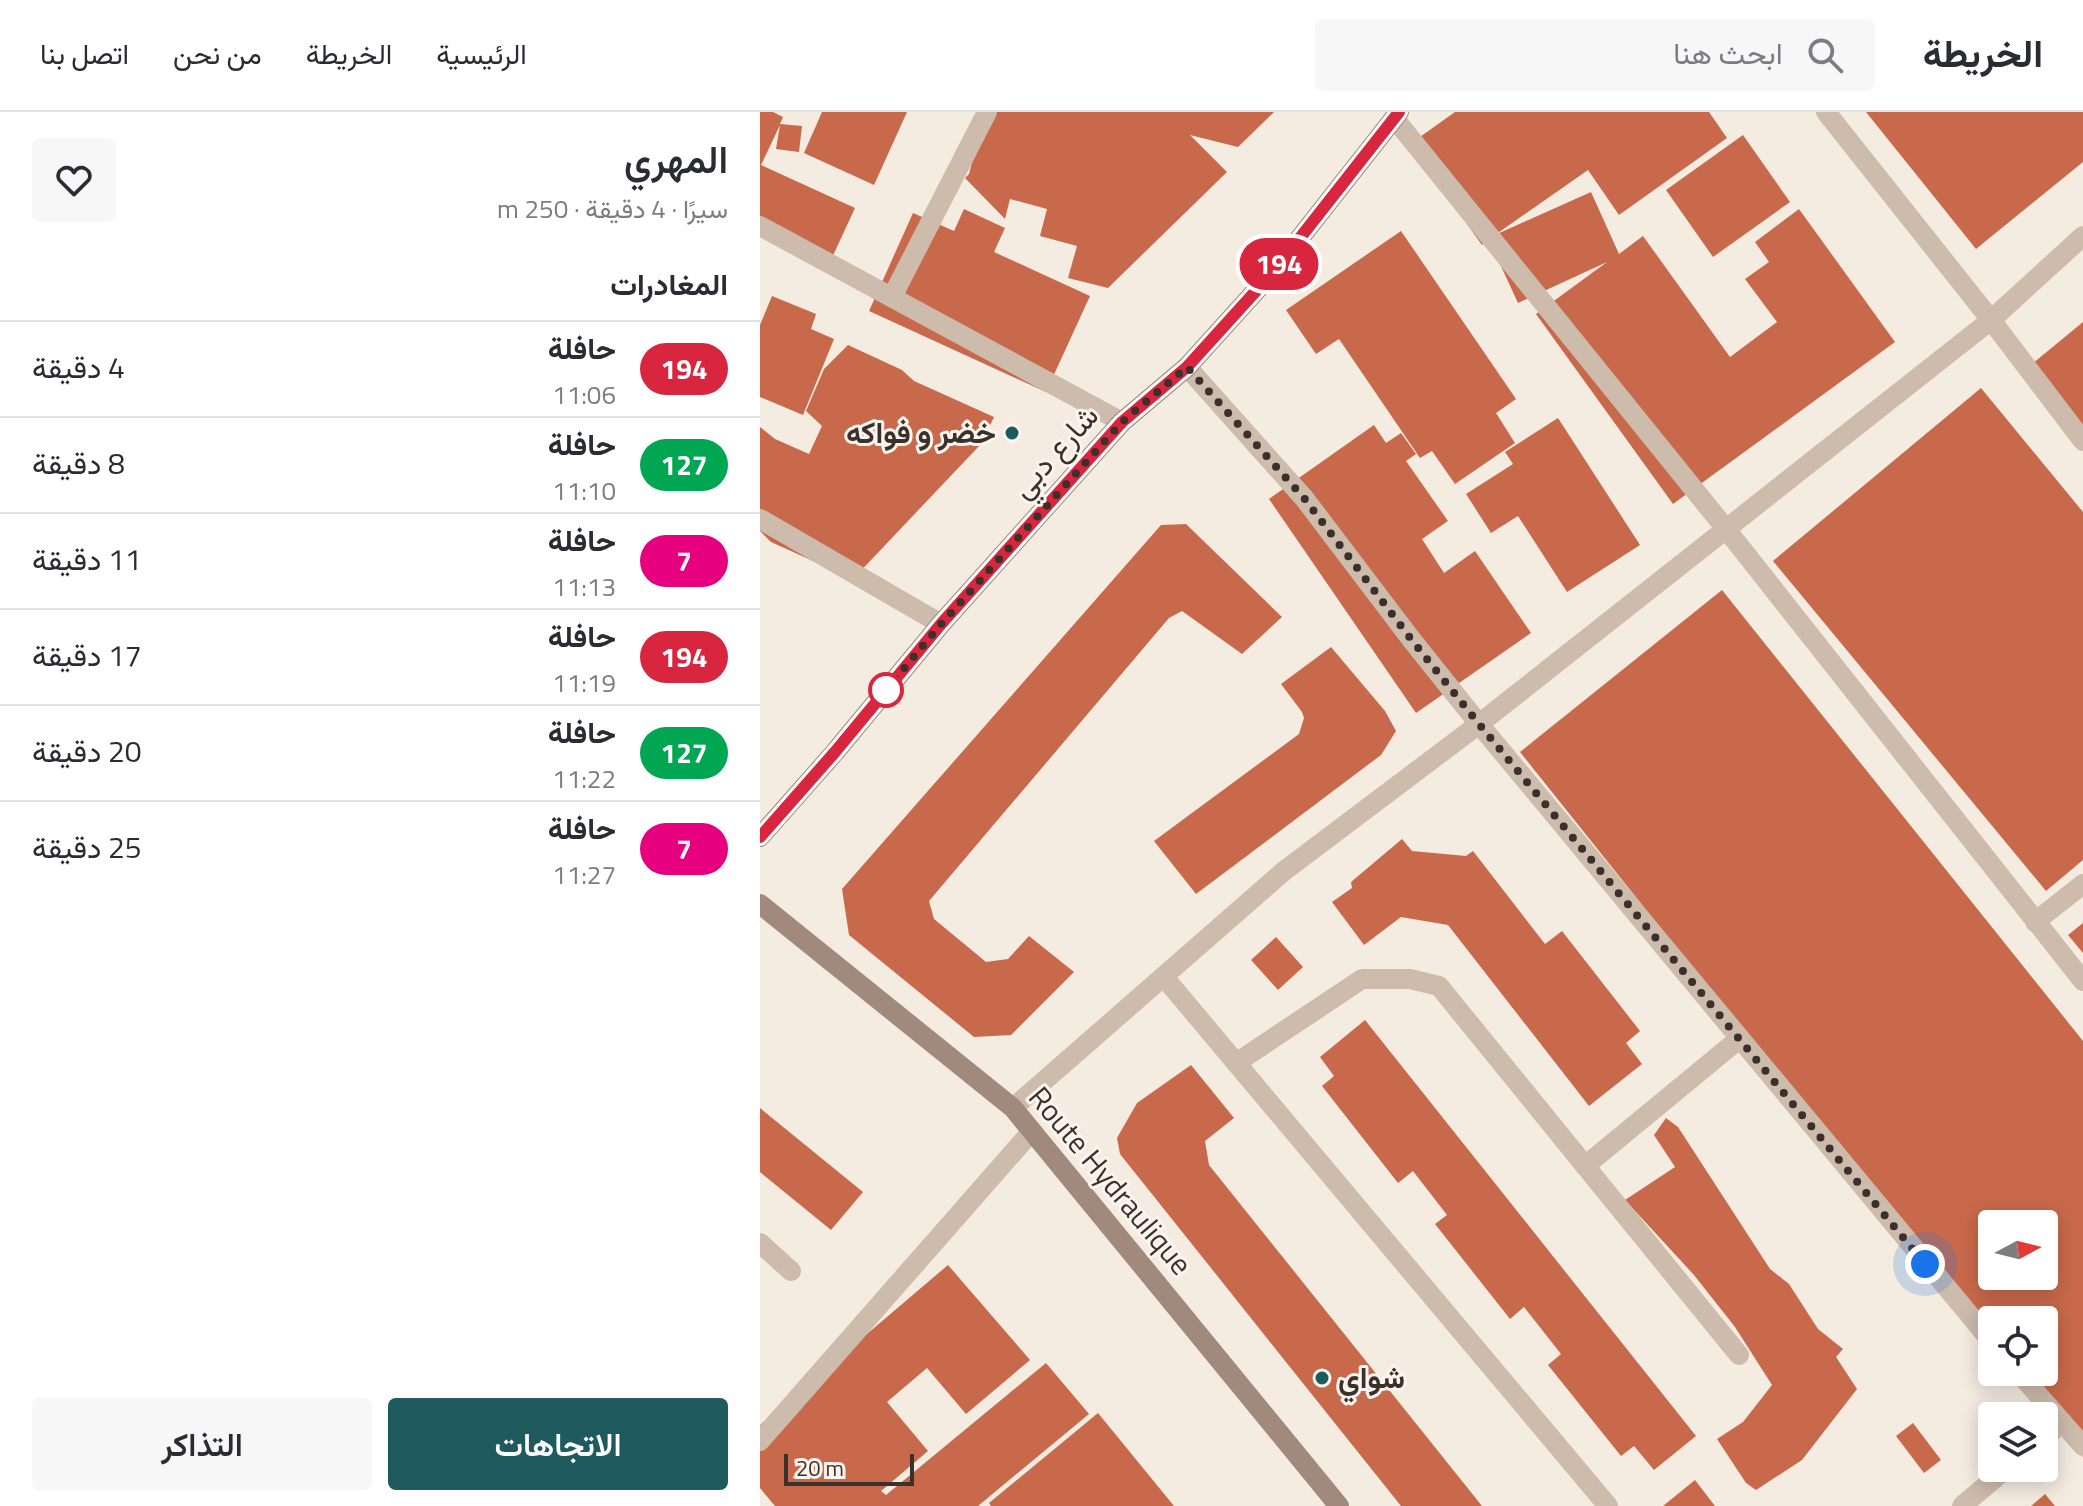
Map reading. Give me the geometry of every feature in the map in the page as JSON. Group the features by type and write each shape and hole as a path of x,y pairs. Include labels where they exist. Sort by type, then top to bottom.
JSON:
{"main road":[{"name":"شارع دبي","path":"760,837 941,624 1122,422 1187,367 1274,271 1396,115"},
{"name":"Route Hydraulique","path":"760,904 1013,1108 1339,1506"}],"street":[{"path":"892,297 987,112"},
{"path":"1826,112 2083,441"},
{"path":"1396,115 2083,981"},
{"path":"760,226 1122,422"},
{"path":"1013,1108 1284,871 1479,724 1991,320 2083,236"},
{"path":"1187,367 1304,498 1479,724 1978,1325"},
{"path":"760,519 941,624"},
{"path":"2035,922 2083,884"},
{"path":"1164,977 1608,1506"},
{"path":"1236,1063 1362,979 1410,979 1439,986 1739,1355"},
{"path":"1585,1166 1739,1039"},
{"path":"760,1441 1032,1131"},
{"path":"760,1243 791,1271"},
{"path":"2030,1386 2083,1446"},
{"path":"2058,1426 2062,1422"},
{"path":"1962,1506 1990,1482"}],"building":[{"path":"760,112 773,112 783,117 780,124 802,126 799,152 776,149 780,125 761,165 855,208 830,262 760,230"},
{"path":"822,112 907,112 874,185 804,153"},
{"path":"985,112 1274,112 1238,147 1190,135 1227,172 1108,288 1068,278 1077,246 1040,236 1047,209 1010,199 1005,219 965,178 969,174"},
{"path":"1455,112 1709,112 1727,138 1619,215 1588,170 1495,235 1591,192 1619,254 1643,236 1730,357 1777,322 1745,279 1769,262 1755,242 1799,209 1895,342 1673,504 1536,314 1607,262 1518,303 1489,240 1482,245 1410,144"},
{"path":"1866,112 2083,112 2083,162 1976,249"},
{"path":"1743,135 1790,202 1713,257 1666,190"},
{"path":"964,209 1005,228 994,252 1090,296 1046,392 869,311 913,213 954,231"},
{"path":"1401,231 1516,399 1496,413 1515,443 1455,484 1432,451 1420,458 1339,339 1316,354 1286,310"},
{"path":"772,296 816,314 811,329 834,339 803,415 760,397 760,325"},
{"path":"2083,322 2083,426 2032,364"},
{"path":"848,345 902,370 914,381 994,417 981,444 853,579 771,542 760,531 760,427 775,439 809,454 822,426 806,411 824,369"},
{"path":"1981,388 2083,512 2083,860 2046,891 1773,561"},
{"path":"1558,418 1640,545 1567,592 1518,516 1491,533 1466,494 1513,464 1505,452"},
{"path":"1374,425 1386,443 1401,433 1416,454 1406,461 1448,521 1422,539 1444,573 1475,551 1531,633 1416,713 1269,499"},
{"path":"1186,524 1282,617 1242,654 1182,611 1169,618 929,901 934,919 986,962 1008,959 1029,936 1074,972 1011,1035 974,1037 849,935 842,889 1161,525"},
{"path":"1722,590 2083,1041 2083,1457 2058,1426 2058,1402 2039,1402 2026,1386 2058,1386 2058,1306 1978,1306 1978,1325 1520,752"},
{"path":"1331,647 1385,711 1396,731 1381,755 1196,894 1154,841 1299,734 1304,718 1302,712 1281,684"},
{"path":"1402,839 1412,851 1466,856 1473,851 1545,944 1562,931 1640,1031 1626,1043 1642,1064 1589,1106 1448,925 1401,917 1364,945 1332,902 1352,888 1351,882"},
{"path":"2083,923 2083,953 2068,935"},
{"path":"1276,937 1303,967 1278,990 1251,960"},
{"path":"1365,1020 1696,1436 1654,1470 1634,1446 1621,1456 1548,1365 1561,1354 1524,1307 1510,1319 1435,1224 1447,1215 1413,1171 1398,1183 1322,1086 1334,1076 1320,1057"},
{"path":"1191,1065 1234,1118 1205,1141 1209,1165 1482,1506 1401,1506 1120,1154 1117,1138 1137,1103"},
{"path":"760,1108 863,1192 831,1230 760,1172"},
{"path":"1666,1118 1678,1127 1770,1269 1789,1284 1818,1329 1843,1349 1836,1357 1857,1389 1802,1460 1756,1490 1746,1483 1717,1439 1743,1422 1772,1385 1735,1327 1694,1275 1625,1200 1675,1167 1654,1135"},
{"path":"948,1265 1030,1360 966,1414 927,1368 887,1402 928,1451 881,1491 886,1495 1046,1363 1089,1414 978,1506 775,1506 760,1488 760,1425"},
{"path":"1098,1413 1174,1506 991,1506 989,1503"},
{"path":"1913,1423 1941,1460 1924,1473 1896,1436"},
{"path":"1695,1480 1715,1506 1663,1506"},
{"path":"2045,1494 2055,1506 2031,1506"}],"bus line":[{"name":"194","path":"760,837 941,624 1122,422 1187,367 1274,271 1399,112"}],"place":[{"name":"خضر و فواكه","path":"1012,433"},
{"name":"شواي","path":"1322,1378"}],"route":[{"path":"886,690 1122,422 1187,367 1304,498 1479,724 1925,1264"}]}
